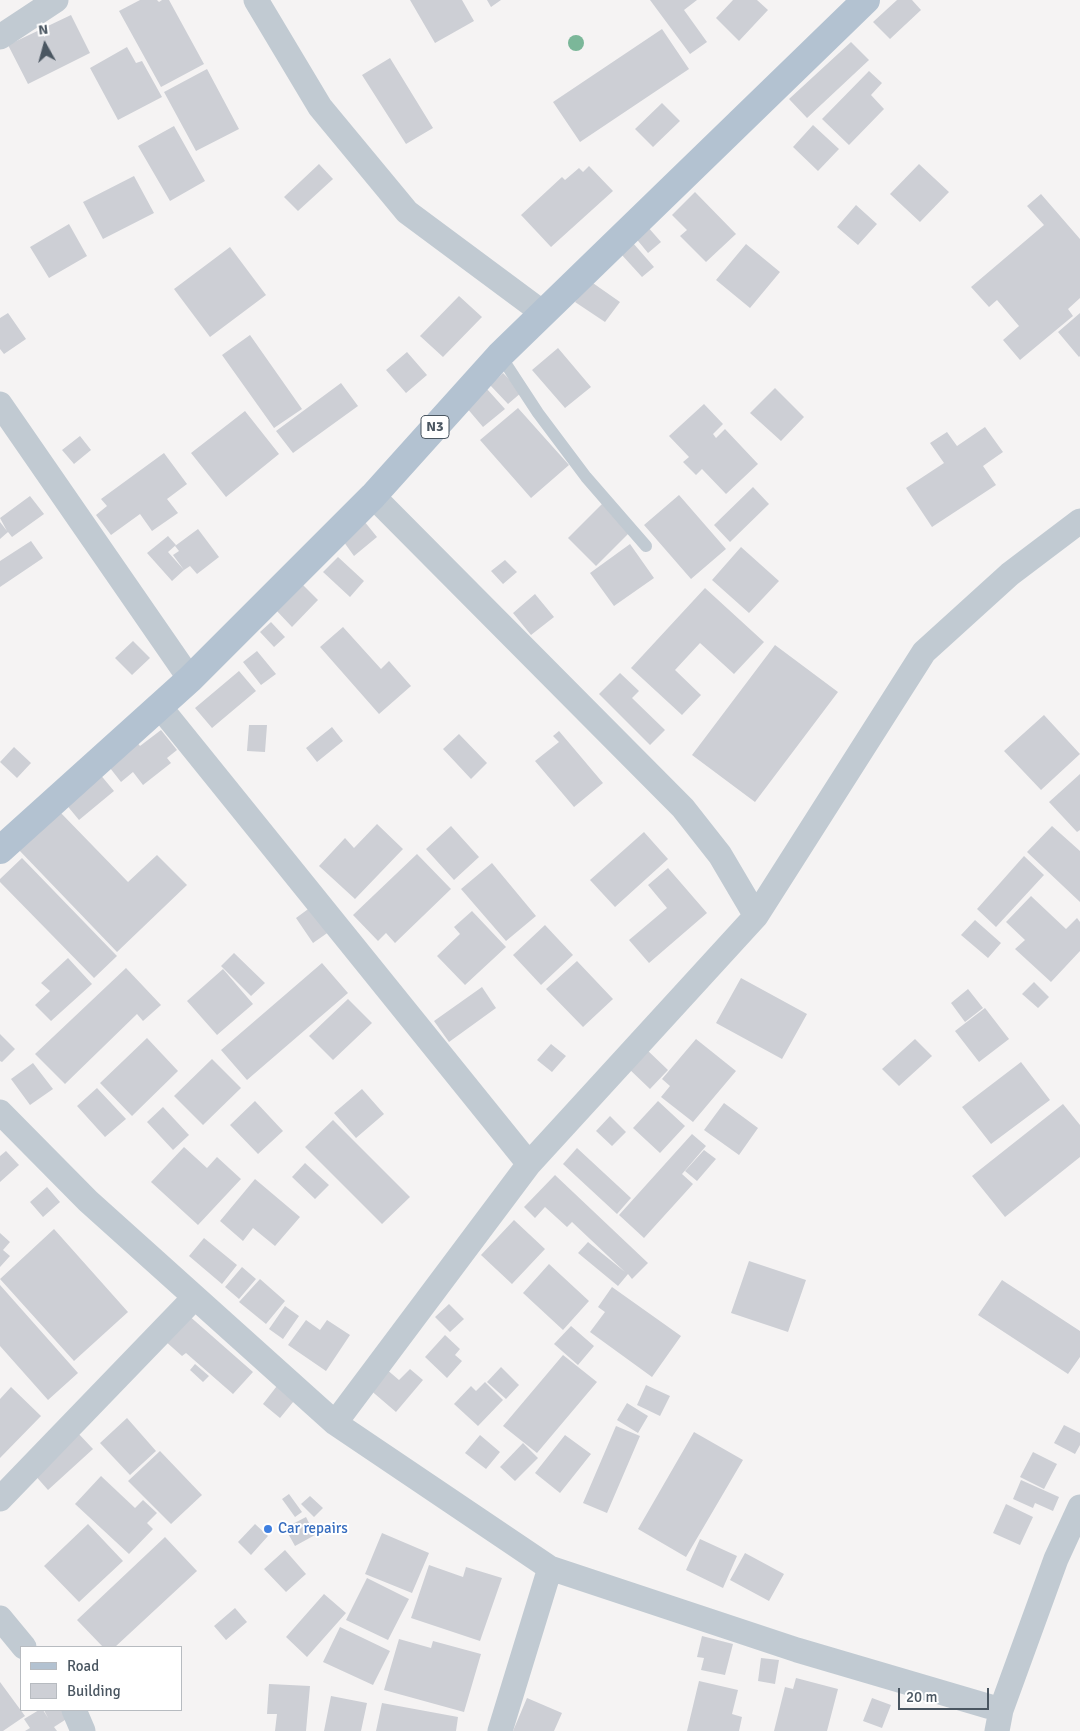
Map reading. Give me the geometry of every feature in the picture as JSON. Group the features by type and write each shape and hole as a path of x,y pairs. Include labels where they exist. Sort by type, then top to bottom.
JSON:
{"main road":[{"name":"N3","path":"0,850 190,679 373,496 500,355 866,0"}],"street":[{"path":"0,37 56,0"},
{"path":"256,0 320,107 407,212 543,313"},
{"path":"0,404 190,679"},
{"path":"373,496 683,808 720,855 756,916"},
{"path":"335,1422 529,1164 756,916 924,652 1010,574 1080,521"},
{"path":"160,707 529,1164"},
{"path":"0,1112 88,1201 194,1298 335,1422 550,1568 797,1650 999,1721 1056,1560 1080,1507"},
{"path":"0,1499 194,1298"},
{"path":"500,1731 550,1568"},
{"path":"0,1618 23,1646"},
{"path":"74,1711 83,1731"}],"lane":[{"path":"500,355 538,413 586,477 646,546"}],"building":[{"path":"140,0 157,0 159,2 169,0 204,64 161,87 119,11"},
{"path":"410,0 462,0 474,21 435,43"},
{"path":"487,0 501,0 491,7"},
{"path":"650,0 697,0 684,10 707,42 690,54"},
{"path":"733,0 757,0 768,10 739,41 716,18"},
{"path":"897,0 912,0 921,10 890,39 873,22"},
{"path":"71,15 90,53 28,84 8,45"},
{"path":"662,29 689,69 580,142 553,102"},
{"path":"851,42 869,60 807,118 789,99"},
{"path":"127,47 136,63 142,61 162,97 118,120 90,68"},
{"path":"390,58 433,128 406,144 362,75"},
{"path":"207,69 239,129 196,151 164,92"},
{"path":"869,71 882,83 871,95 884,109 849,145 822,119"},
{"path":"662,103 680,121 653,147 635,129"},
{"path":"813,125 839,149 818,171 793,147"},
{"path":"174,126 205,181 170,201 138,146"},
{"path":"319,164 333,179 298,211 284,197"},
{"path":"919,164 949,192 920,222 890,194"},
{"path":"589,166 613,191 551,247 521,215 562,177 565,180 579,168 583,172"},
{"path":"134,176 154,213 103,239 83,202"},
{"path":"695,192 736,234 706,262 680,236 687,230 672,215"},
{"path":"1041,194 1080,239 1080,298 1068,309 1073,316 1020,360 1003,340 1019,326 997,300 989,307 971,287 1044,225 1027,206"},
{"path":"856,205 877,224 858,245 837,227"},
{"path":"69,224 87,256 49,278 30,247"},
{"path":"647,226 661,242 648,253 634,236"},
{"path":"633,243 654,267 642,277 621,254"},
{"path":"746,244 780,272 750,308 716,280"},
{"path":"230,247 266,295 210,337 174,289"},
{"path":"590,281 620,302 605,322 575,302"},
{"path":"459,296 482,317 443,357 420,336"},
{"path":"8,313 26,339 4,354 0,349 0,318"},
{"path":"1080,313 1080,356 1079,357 1058,332"},
{"path":"250,335 302,409 274,428 222,355"},
{"path":"558,348 591,387 565,408 532,370"},
{"path":"407,352 427,375 406,393 386,370"},
{"path":"503,373 522,392 508,404 490,385"},
{"path":"341,383 358,406 293,453 276,431"},
{"path":"775,388 804,417 781,441 750,413"},
{"path":"487,389 505,409 483,427 466,407"},
{"path":"704,404 723,424 713,434 716,438 725,429 758,464 726,494 702,469 696,475 683,462 689,457 669,436"},
{"path":"518,408 569,465 531,498 480,440"},
{"path":"245,411 279,454 226,497 191,453"},
{"path":"985,427 1003,452 983,466 996,485 932,527 906,488 944,463 930,443 947,432 957,446"},
{"path":"80,436 91,450 74,464 62,450"},
{"path":"164,453 187,484 167,499 178,513 152,531 140,514 111,535 96,515 107,506 101,499"},
{"path":"753,487 769,504 730,542 714,525"},
{"path":"679,495 726,549 691,579 644,525"},
{"path":"30,496 44,514 12,537 8,532 0,539 0,522 7,531 0,518"},
{"path":"603,503 631,531 596,566 568,538"},
{"path":"364,521 377,537 354,556 341,538"},
{"path":"198,529 219,557 197,574 190,566 184,570 173,555 179,551 175,546"},
{"path":"168,536 176,545 168,552 184,570 172,581 147,553"},
{"path":"31,541 43,558 0,587 0,561"},
{"path":"630,544 654,578 614,606 590,573"},
{"path":"741,547 779,581 749,613 712,580"},
{"path":"338,557 364,581 350,597 323,572"},
{"path":"505,560 517,572 503,584 491,571"},
{"path":"301,583 318,600 292,627 275,609"},
{"path":"705,588 764,642 734,674 700,643 675,670 701,695 682,715 631,668"},
{"path":"535,594 554,617 531,635 513,613"},
{"path":"271,622 285,637 274,647 260,632"},
{"path":"343,627 381,669 389,661 411,686 379,714 320,647"},
{"path":"133,641 150,658 132,675 115,658"},
{"path":"775,645 838,692 755,802 692,755"},
{"path":"257,651 276,674 261,685 243,662"},
{"path":"239,671 256,691 212,728 195,708"},
{"path":"620,673 639,691 632,698 665,730 650,745 599,694"},
{"path":"1044,715 1080,754 1041,790 1004,751"},
{"path":"249,725 267,725 265,752 247,751"},
{"path":"332,727 343,741 317,762 306,748"},
{"path":"161,730 177,750 167,758 171,763 143,785 133,772 121,782 103,759 132,736 140,746"},
{"path":"559,731 603,783 574,807 535,761 559,742 553,736"},
{"path":"459,734 487,763 471,779 443,749"},
{"path":"14,747 31,763 17,778 0,762"},
{"path":"94,767 114,791 79,820 60,797"},
{"path":"1080,774 1080,830 1077,832 1049,802"},
{"path":"59,811 128,882 157,855 187,885 117,952 18,849"},
{"path":"377,824 403,849 355,899 319,866 345,838 354,848"},
{"path":"451,826 479,857 454,880 426,849"},
{"path":"1052,826 1080,851 1080,902 1027,852"},
{"path":"644,832 668,859 615,907 590,880"},
{"path":"417,854 451,889 395,943 386,933 378,941 353,915"},
{"path":"1024,856 1044,875 996,927 977,909"},
{"path":"22,858 117,956 94,978 0,882 0,879"},
{"path":"492,863 536,916 506,941 461,889"},
{"path":"668,868 707,913 649,963 629,940 667,908 648,885"},
{"path":"1031,896 1066,929 1077,918 1080,922 1080,951 1051,982 1015,949 1025,940 1006,922"},
{"path":"315,904 333,929 313,943 296,918"},
{"path":"472,911 506,947 465,985 437,956 460,934 454,927"},
{"path":"975,920 1001,943 988,958 961,935"},
{"path":"545,925 573,955 541,985 513,955"},
{"path":"234,953 265,983 251,996 221,966"},
{"path":"68,958 92,984 51,1021 35,1005 50,991 41,983"},
{"path":"577,961 613,999 583,1027 546,989"},
{"path":"322,963 348,993 247,1080 221,1050"},
{"path":"126,968 161,1005 143,1021 137,1014 65,1084 35,1054"},
{"path":"223,969 253,1004 217,1035 187,1001"},
{"path":"741,978 807,1014 782,1059 716,1023"},
{"path":"1034,982 1049,997 1038,1008 1022,994"},
{"path":"482,987 496,1008 449,1042 434,1021"},
{"path":"968,989 983,1008 965,1022 951,1003"},
{"path":"348,999 372,1023 333,1060 309,1036"},
{"path":"985,1008 1009,1039 979,1062 955,1031"},
{"path":"0,1034 15,1049 2,1062 0,1061"},
{"path":"147,1038 178,1071 132,1116 100,1083"},
{"path":"696,1039 736,1071 693,1122 661,1097 670,1086 662,1079"},
{"path":"915,1039 932,1056 899,1086 882,1069"},
{"path":"551,1044 566,1056 552,1072 537,1060"},
{"path":"645,1048 668,1070 650,1089 627,1067"},
{"path":"212,1059 241,1088 203,1125 174,1096"},
{"path":"1021,1062 1050,1100 991,1144 962,1107"},
{"path":"33,1063 53,1089 30,1105 11,1079"},
{"path":"97,1088 126,1119 105,1137 77,1106"},
{"path":"362,1089 384,1114 356,1138 334,1113"},
{"path":"255,1101 283,1131 258,1154 230,1125"},
{"path":"658,1101 685,1126 660,1153 633,1128"},
{"path":"724,1103 758,1128 739,1155 704,1130"},
{"path":"1063,1104 1080,1125 1080,1157 1005,1217 972,1176"},
{"path":"163,1107 189,1135 173,1150 147,1122"},
{"path":"610,1116 626,1132 612,1146 596,1131"},
{"path":"333,1120 410,1197 382,1224 305,1147"},
{"path":"692,1134 706,1146 682,1174 693,1184 644,1238 619,1215"},
{"path":"184,1147 207,1168 217,1157 241,1179 198,1225 151,1182"},
{"path":"577,1148 631,1198 617,1214 563,1164"},
{"path":"704,1150 716,1159 697,1181 685,1171"},
{"path":"6,1151 19,1165 0,1182 0,1156"},
{"path":"305,1163 329,1185 315,1199 292,1177"},
{"path":"555,1175 648,1263 632,1279 628,1274 618,1286 578,1253 588,1242 625,1272 572,1222 567,1227 545,1207 535,1218 524,1207"},
{"path":"255,1179 300,1217 275,1246 253,1228 243,1241 220,1221"},
{"path":"47,1187 60,1202 43,1217 30,1202"},
{"path":"514,1220 545,1249 512,1284 481,1255"},
{"path":"54,1229 128,1312 74,1361 0,1279"},
{"path":"0,1233 10,1242 3,1250 10,1256 0,1267"},
{"path":"204,1238 237,1265 222,1284 189,1256"},
{"path":"749,1261 806,1280 788,1332 731,1313"},
{"path":"549,1264 589,1301 563,1330 523,1293"},
{"path":"242,1267 256,1279 239,1299 225,1287"},
{"path":"260,1279 285,1301 266,1324 239,1302"},
{"path":"1002,1280 1080,1331 1080,1357 1068,1374 978,1315"},
{"path":"0,1285 78,1373 48,1400 0,1346"},
{"path":"612,1287 681,1336 652,1377 590,1332 605,1312 598,1307"},
{"path":"449,1304 464,1319 450,1332 435,1317"},
{"path":"285,1306 299,1316 283,1339 269,1329"},
{"path":"187,1314 253,1372 233,1394 186,1353 182,1356 164,1340"},
{"path":"306,1320 320,1330 327,1320 350,1335 326,1371 288,1345"},
{"path":"571,1326 594,1346 578,1365 554,1344"},
{"path":"445,1335 460,1349 455,1355 462,1361 447,1378 425,1357"},
{"path":"563,1355 597,1382 537,1453 503,1426"},
{"path":"195,1364 209,1376 203,1382 190,1370"},
{"path":"501,1367 519,1385 506,1399 487,1382"},
{"path":"385,1368 399,1380 410,1369 423,1380 396,1412 368,1388"},
{"path":"280,1382 298,1396 280,1418 263,1404"},
{"path":"485,1382 503,1400 478,1426 454,1404 471,1386 476,1391"},
{"path":"646,1385 670,1396 660,1416 637,1405"},
{"path":"11,1387 41,1416 0,1458 0,1399"},
{"path":"627,1403 648,1416 638,1433 617,1420"},
{"path":"127,1418 156,1451 130,1475 100,1443"},
{"path":"1064,1425 1080,1433 1080,1445 1075,1454 1054,1443"},
{"path":"616,1426 640,1436 607,1513 583,1503"},
{"path":"77,1432 93,1449 48,1490 33,1473"},
{"path":"694,1432 743,1460 686,1557 638,1529"},
{"path":"480,1435 500,1452 486,1469 465,1453"},
{"path":"565,1435 591,1454 560,1493 535,1473"},
{"path":"523,1443 538,1458 515,1481 500,1467"},
{"path":"160,1451 202,1495 171,1524 128,1481"},
{"path":"1033,1452 1057,1464 1044,1489 1020,1477"},
{"path":"101,1476 135,1508 143,1500 157,1513 147,1523 153,1529 129,1554 75,1504"},
{"path":"1021,1480 1059,1497 1053,1511 1035,1503 1033,1508 1013,1499"},
{"path":"289,1494 302,1512 295,1517 282,1499"},
{"path":"310,1496 323,1508 314,1517 301,1504"},
{"path":"1006,1504 1033,1517 1020,1545 993,1533"},
{"path":"306,1517 315,1535 295,1546 285,1528"},
{"path":"88,1524 123,1561 79,1602 44,1566"},
{"path":"255,1524 268,1536 251,1555 238,1542"},
{"path":"382,1533 429,1553 412,1593 365,1574"},
{"path":"165,1537 197,1571 116,1646 102,1646 77,1620"},
{"path":"700,1539 737,1556 723,1588 686,1570"},
{"path":"285,1550 306,1574 286,1592 264,1569"},
{"path":"745,1553 784,1574 769,1601 730,1580"},
{"path":"429,1565 463,1577 466,1567 502,1578 480,1641 411,1618"},
{"path":"367,1578 409,1599 388,1640 346,1620"},
{"path":"324,1594 346,1613 307,1657 286,1637"},
{"path":"235,1608 247,1622 226,1640 214,1626"},
{"path":"340,1627 390,1651 373,1685 323,1662"},
{"path":"702,1636 733,1644 725,1675 701,1670 704,1658 697,1657"},
{"path":"399,1639 431,1648 433,1641 481,1654 464,1712 384,1690"},
{"path":"761,1658 779,1660 775,1684 758,1681"},
{"path":"796,1678 838,1689 827,1731 774,1731 785,1687 793,1689"},
{"path":"699,1681 738,1690 732,1714 742,1717 739,1731 687,1731"},
{"path":"0,1682 25,1716 3,1731 0,1731"},
{"path":"269,1684 310,1686 306,1731 275,1731 277,1714 267,1714"},
{"path":"331,1696 367,1703 361,1731 324,1731"},
{"path":"527,1698 562,1713 554,1731 513,1731"},
{"path":"872,1698 891,1705 882,1728 863,1721"},
{"path":"382,1703 458,1717 456,1731 376,1731"},
{"path":"37,1711 44,1711 48,1718 44,1711 64,1711 68,1718 54,1727 57,1731 25,1731 30,1728 24,1719"}],"place":[{"name":"Car repairs","path":"268,1529"}]}
